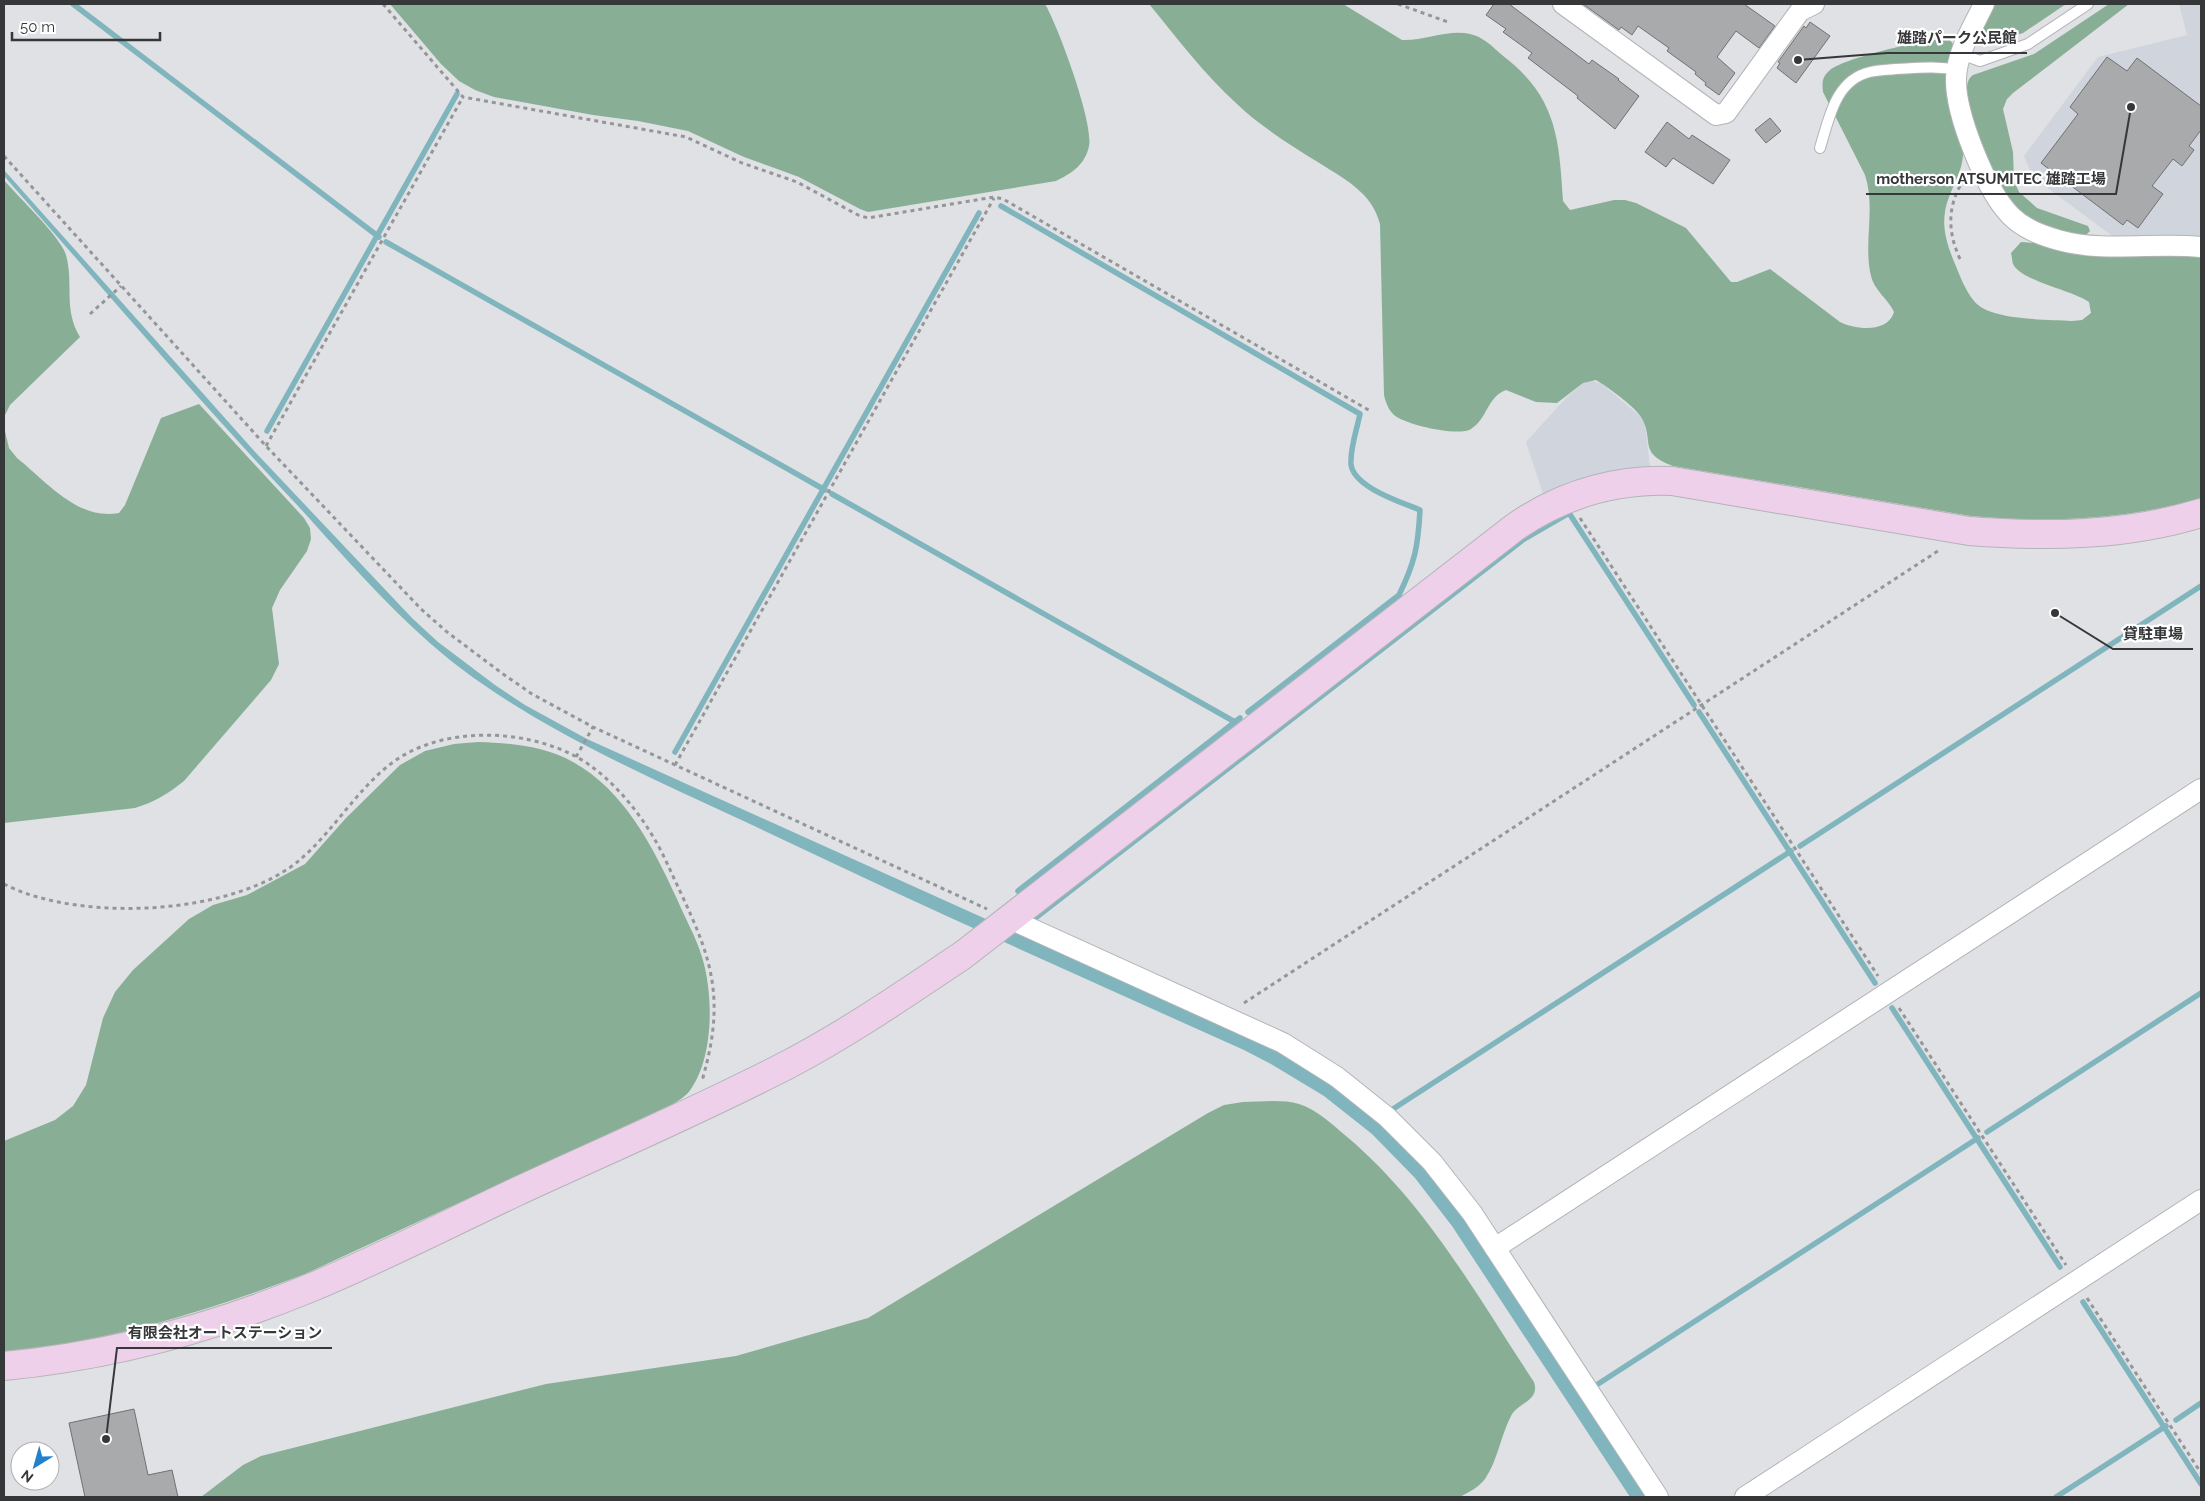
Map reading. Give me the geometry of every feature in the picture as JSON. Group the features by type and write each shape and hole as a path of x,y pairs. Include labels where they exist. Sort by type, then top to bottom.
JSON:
{"street":[{"path":"1563,4 1716,115 1726,113 1801,6"},
{"path":"1984,4 1959,62 1957,95 1960,113 2001,205 2025,227 2040,235 2080,245 2101,247 2201,247"},
{"path":"4,1366 75,1356 135,1344 253,1309 319,1284 790,1064 886,1007 1000,927 1515,527 1549,506 1568,497 1588,490 1629,482 1672,481 1957,528 2013,534 2101,533 2144,527 2201,514"},
{"path":"1495,1248 2201,789"},
{"path":"1000,927 1254,1029 1310,1059 1337,1077 1387,1117 1410,1139 1453,1187 1658,1497"},
{"path":"1744,1497 2201,1200"}],"lane":[{"path":"1820,148 1838,97 1846,85 1857,77 1870,72 1980,61 2028,44 2088,4"}],"path":[{"path":"382,4 463,97 686,137 742,163 797,182 858,215 868,218 994,197 1003,199 1372,412"},
{"path":"1398,4 1448,22"},
{"path":"266,446 463,97"},
{"path":"4,156 266,446 396,584 447,632 532,694 593,727 1000,927"},
{"path":"1960,259 1952,238 1950,215 1953,200 1960,186 1980,160"},
{"path":"674,766 994,197"},
{"path":"90,314 121,286"},
{"path":"1225,1016 1955,540 1957,528"},
{"path":"576,757 593,727"},
{"path":"4,884 46,900 107,908 163,906 218,897 245,890 301,860 373,780 396,760 423,746 452,738 503,736 553,747 576,757 602,777 626,800 646,826 663,854 702,940 712,974 715,1005 712,1045 704,1077 710,1103"}],"shaded area":[{"path":"2179,4 2201,4 2201,238 2115,238 2033,177 2024,156 2098,57 2187,35"},
{"path":"1589,380 1602,384 1641,417 1645,426 1650,467 1605,472 1543,494 1526,442 1565,399"}],"green space":[{"path":"390,4 1045,4 1066,53 1081,97 1089,134 1089,146 1087,153 1077,168 1056,181 868,212 799,177 744,157 688,131 494,97 475,90 459,81 441,64"},
{"path":"1149,4 1343,4 1402,40 1453,33 1470,34 1479,37 1491,45 1520,71 1534,87 1544,103 1552,120 1560,158 1563,201 1570,210 1614,200 1636,203 1686,228 1731,282 1737,282 1770,269 1840,322 1863,328 1878,327 1885,324 1891,319 1894,312 1875,286 1871,276 1868,251 1870,213 1865,175 1823,92 1823,80 1829,71 1850,60 1906,45 1949,39 1953,44 1954,71 1963,138 1963,159 1947,204 1944,225 1952,258 1965,288 1974,301 1982,308 2005,316 2072,321 2082,320 2091,313 2089,302 2036,280 2018,270 2013,264 2011,253 2021,242 2201,256 2201,498 2144,511 2087,518 2000,518 1971,516 1673,466 1662,461 1651,451 1645,425 1638,413 1596,380 1583,383 1557,403 1536,402 1506,390 1495,398 1477,424 1465,431 1456,432 1432,429 1400,419 1390,410 1384,395 1380,224 1371,204 1349,182 1277,136 1246,112 1202,68"},
{"path":"1993,4 2066,4 2023,33 1981,46 1978,37"},
{"path":"2109,4 2129,4 2013,93 2007,99 2003,109 2013,152 2014,181 2019,192 2037,208 2088,226 2090,231 2086,235 2081,236 2048,228 2032,221 2024,216 2010,200 1980,142 1972,120 1967,84 1973,75 2034,54"},
{"path":"4,180 47,227 66,255 70,306 75,327 80,337 10,405 4,417"},
{"path":"199,404 304,518 310,528 311,539 307,551 280,590 272,608 279,664 271,680 184,781 161,797 135,808 4,823 4,427 9,448 17,458 51,488 76,505 90,511 104,514 119,513 125,505 161,418"},
{"path":"502,743 539,749 573,762 608,788 636,822 647,840 668,879 694,935 702,957 709,990 710,1008 707,1046 697,1080 688,1093 673,1104 305,1274 232,1300 119,1333 81,1341 4,1352 4,1141 55,1120 73,1106 86,1085 103,1018 115,992 133,970 189,919 213,905 247,895 305,864 346,818 400,765 425,751 454,744"},
{"path":"1243,1102 1286,1102 1306,1107 1330,1122 1375,1162 1426,1221 1449,1252 1534,1382 1535,1388 1532,1397 1512,1414 1493,1464 1485,1479 1477,1487 1460,1497 201,1497 243,1465 261,1456 546,1384 736,1356 868,1318 1208,1113 1224,1105"}],"water":[{"path":"4,170 257,454 412,618 438,642 495,685 525,705 587,739 1278,1051 1332,1084 1381,1123 1426,1168 1464,1218 1648,1497 1630,1497 1452,1226 1415,1178 1372,1134 1324,1096 1244,1050 934,910 602,754 531,715 463,670 418,633 397,612 260,466 4,176"}],"building":[{"path":"1494,4 1509,4 1589,64 1592,60 1639,96 1615,129 1577,98 1578,96 1528,58 1532,53 1503,32 1506,29 1486,15"},
{"path":"1583,4 1744,4 1775,26 1759,48 1736,31 1717,57 1735,73 1719,95 1705,85 1706,83 1695,74 1696,72 1667,51 1669,48 1638,26 1632,35 1621,27 1619,30"},
{"path":"1810,22 1830,36 1796,83 1777,68 1780,63 1778,62 1804,26 1806,28"},
{"path":"2107,57 2127,71 2137,58 2201,106 2201,130 2189,146 2194,150 2182,166 2173,159 2152,186 2163,194 2138,228 2127,220 2123,225 2041,163 2078,114 2070,107"},
{"path":"1770,118 1781,131 1766,143 1755,130"},
{"path":"1667,122 1689,139 1692,135 1730,160 1713,184 1673,158 1666,167 1645,152"},
{"path":"134,1409 148,1475 172,1470 178,1497 85,1497 69,1423"}],"waterway":[{"path":"73,4 379,237"},
{"path":"267,431 457,94"},
{"path":"1001,206 1360,414 1352,452 1351,464 1354,472 1360,480 1379,493 1420,510 1415,554 1399,595 1248,712"},
{"path":"675,752 979,213"},
{"path":"386,242 825,490"},
{"path":"832,494 1235,722"},
{"path":"1034,919 1524,539 1569,513 1694,705"},
{"path":"1800,846 2201,586"},
{"path":"1699,712 1875,983"},
{"path":"1018,891 1240,718"},
{"path":"1393,1109 1791,851"},
{"path":"1987,1132 2201,993"},
{"path":"1892,1008 2060,1267"},
{"path":"1598,1384 1978,1138"},
{"path":"2083,1302 2201,1484"},
{"path":"2176,1420 2201,1403"},
{"path":"2056,1497 2166,1426"}],"place":[{"name":"雄踏パーク公民館","path":"1798,60"},
{"name":"motherson ATSUMITEC 雄踏工場","path":"2131,107"},
{"name":"貸駐車場","path":"2055,613"},
{"name":"有限会社オートステーション","path":"106,1439"}]}
